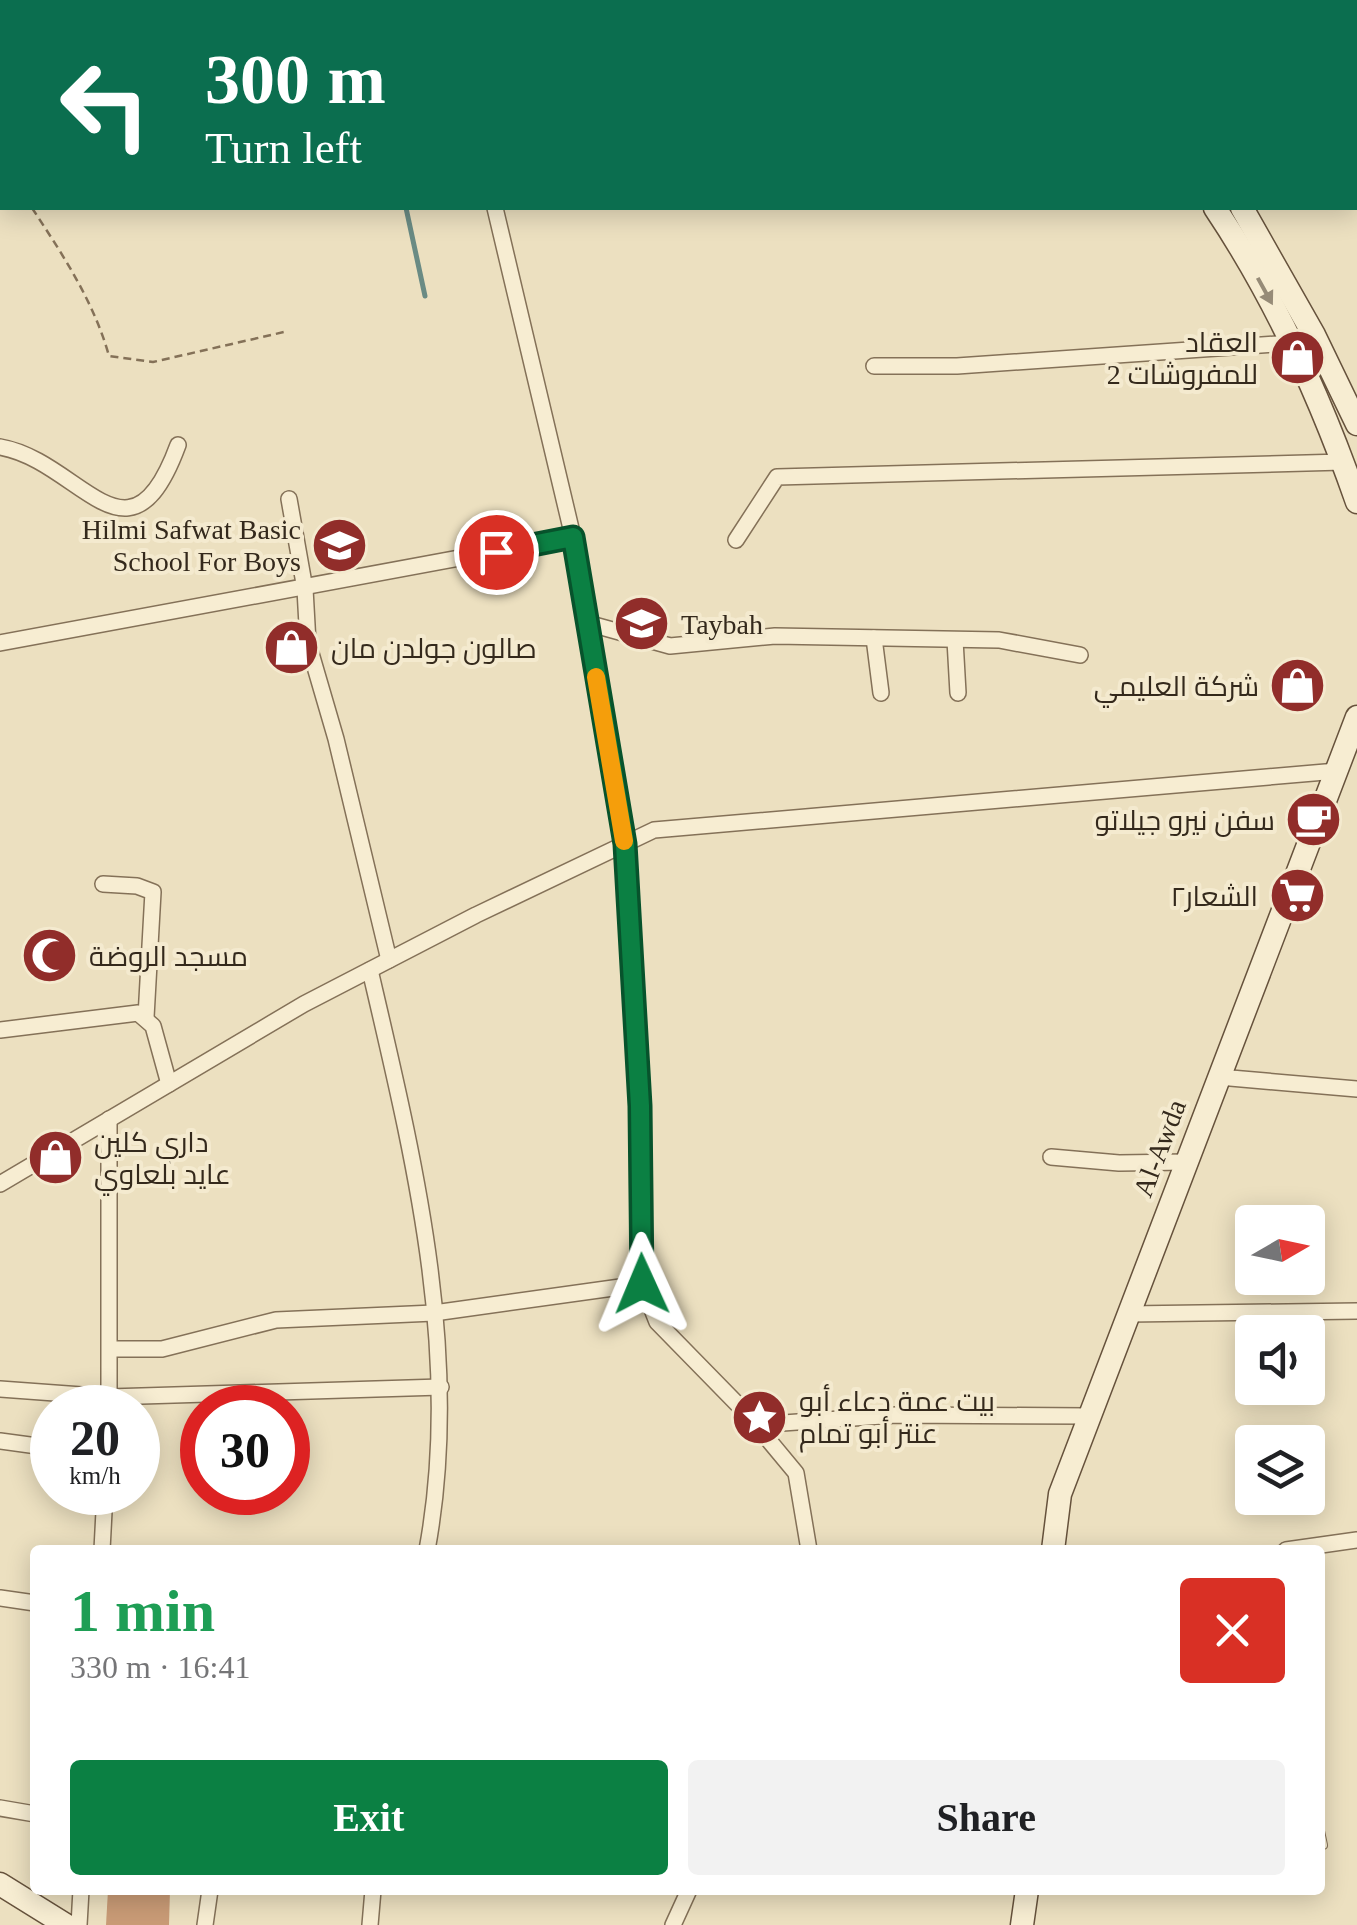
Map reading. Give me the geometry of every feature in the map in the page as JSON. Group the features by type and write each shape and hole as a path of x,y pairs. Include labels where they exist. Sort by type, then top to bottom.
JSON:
{"street":[{"path":"494,210 573,537 625,844 640,1106 642,1284 657,1322 756,1425 796,1473 809,1545"},
{"path":"1216,210 1321,402 1357,502"},
{"path":"1243,210 1314,335 1357,424"},
{"path":"874,366 957,366 1292,344"},
{"path":"0,446 42,460 106,505 122,510 140,506 149,498 178,445"},
{"path":"736,540 777,477 1343,462"},
{"path":"289,499 304,589 308,643 336,739 389,960"},
{"path":"0,643 573,537"},
{"path":"587,623 670,646 775,636 999,640 1080,655"},
{"path":"874,638 881,693"},
{"path":"956,640 958,693"},
{"name":"Al-Awda","path":"1054,1545 1060,1494 1088,1416 1357,717"},
{"path":"0,1184 370,970 654,830 1337,770 1357,751"},
{"path":"103,884 137,886 152,892 146,1017"},
{"path":"370,970 397,1087 433,1283 441,1387 426,1545"},
{"path":"0,1030 130,1012 146,1017 153,1026 170,1084"},
{"path":"1219,1077 1357,1089"},
{"path":"110,1119 110,1385"},
{"path":"1051,1157 1119,1164 1186,1162"},
{"path":"111,1349 162,1350 298,1317 434,1313 642,1284"},
{"path":"1128,1314 1357,1311"},
{"path":"160,1400 441,1387"},
{"path":"0,1390 30,1393"},
{"path":"756,1425 896,1415 1088,1416"},
{"path":"0,1441 30,1445"},
{"path":"102,1545 104,1515"},
{"path":"1322,1545 1357,1540"},
{"path":"0,1598 30,1602"},
{"path":"0,1808 30,1813"},
{"path":"0,1884 66,1925"},
{"path":"79,1925 81,1895"},
{"path":"205,1925 209,1895"},
{"path":"370,1925 373,1895"},
{"path":"673,1925 687,1895"},
{"path":"1022,1925 1026,1895"}],"path":[{"path":"33,210 73,272 102,331 109,356 153,362 284,332"}],"building":[{"path":"108,1895 170,1895 169,1925 106,1925"}],"waterway":[{"path":"406,210 425,296"}],"slow traffic":[{"path":"596,677 624,841"}],"place":[{"name":"العقاد للمفروشات 2","path":"1297,358"},
{"name":"Hilmi Safwat Basic School For Boys","path":"340,545"},
{"name":"Taybah","path":"642,624"},
{"name":"صالون جولدن مان","path":"292,648"},
{"name":"شركة العليمي","path":"1298,686"},
{"name":"سفن نيرو جيلاتو","path":"1314,820"},
{"name":"الشعار٢","path":"1297,896"},
{"name":"مسجد الروضة","path":"50,956"},
{"name":"داري كلين عايد بلعاوي","path":"55,1158"},
{"name":"بيت عمة دعاء أبو عنتر أبو تمام","path":"760,1417"}],"route":[{"path":"496,552 573,537 625,844 640,1106 642,1284"}]}
